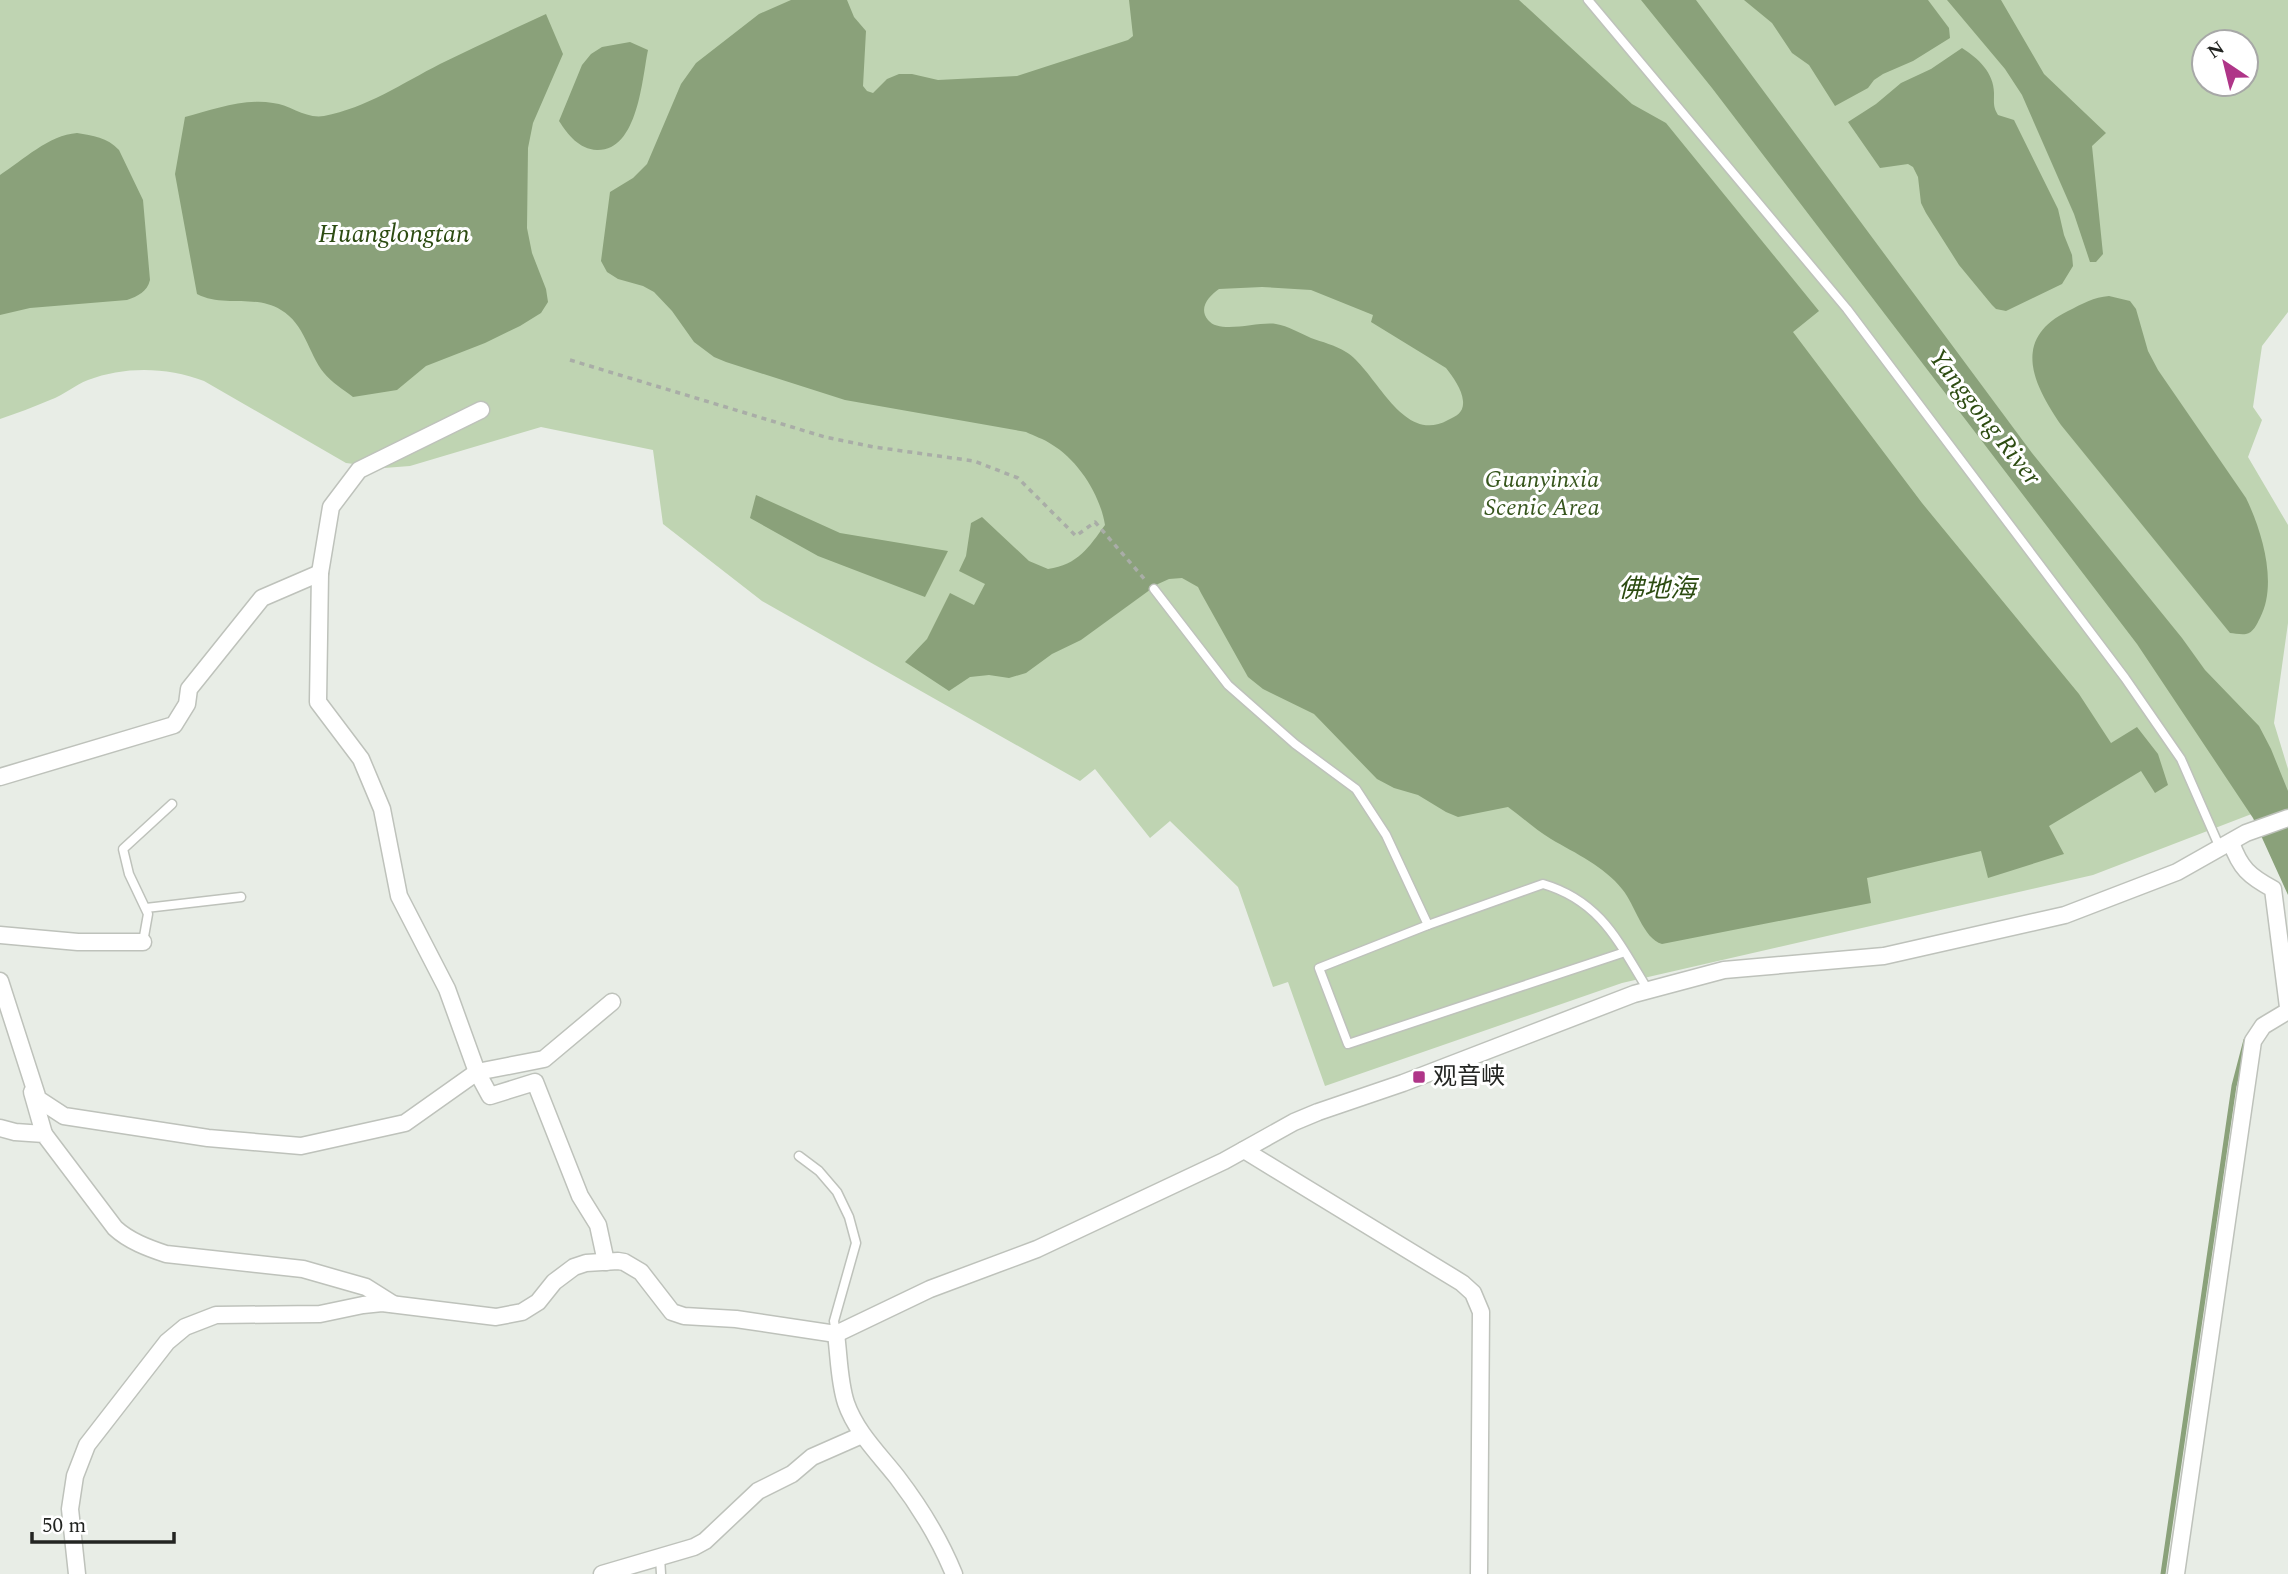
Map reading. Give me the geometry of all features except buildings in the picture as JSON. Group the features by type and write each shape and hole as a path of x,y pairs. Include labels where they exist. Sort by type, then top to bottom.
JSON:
{"street":[{"path":"481,410 359,470 331,507 320,573 318,702 361,759 382,808 399,895 447,989 477,1072 490,1096 535,1082 580,1196 598,1225 606,1262"},
{"path":"0,777 174,725 187,704 189,689 262,598 320,573"},
{"path":"78,1574 70,1509 80,1460 96,1432 176,1333 195,1321 216,1315 320,1314 363,1305 395,1305 496,1317 522,1312 538,1302 554,1282 574,1267 586,1263 624,1262 641,1272 672,1312 684,1317 736,1320 836,1334 930,1289 1037,1249 1318,1112 1403,1083 1648,990 1724,970 1884,956 2065,915 2177,872 2246,833 2288,818"},
{"path":"2176,1574 2253,1041 2263,1026 2288,1009 2273,888 2253,878 2225,845"},
{"path":"0,935 78,942 144,942"},
{"path":"0,983 38,1099 64,1116 208,1138 301,1146 405,1123 477,1072 544,1059 611,1002"},
{"path":"0,983 44,1133 115,1228 130,1239 166,1254 303,1269 366,1287 395,1305"},
{"path":"0,1128 15,1132 44,1133"},
{"path":"1244,1150 1462,1283 1477,1299 1481,1311 1479,1574"},
{"path":"836,1334 845,1401 862,1435 899,1479 918,1507 945,1552 954,1574"},
{"path":"602,1574 660,1566 705,1541 758,1492 792,1474 812,1458 862,1435"}],"lane":[{"path":"1588,0 1847,309 2117,668 2181,759 2225,845"},
{"path":"1154,589 1228,685 1305,752 1356,789 1386,835 1428,925"},
{"path":"144,942 148,914 129,874 123,849 172,804"},
{"path":"1625,952 1348,1044 1319,968 1543,884 1560,889 1590,907 1608,925 1625,952 1648,990"},
{"path":"146,908 241,897"},
{"path":"799,1156 819,1171 837,1192 849,1217 856,1243 834,1321 836,1334"}],"path":[{"path":"570,360 825,437 974,461 1018,478 1076,536 1096,522 1154,589"}],"green space":[{"name":"Guanyinxia Scenic Area","path":"0,0 2288,0 2288,312 2262,346 2253,407 2262,420 2248,457 2288,525 2288,623 2274,723 2288,769 2288,800 2093,875 1622,983 1325,1086 1288,982 1273,987 1238,887 1170,821 1150,838 1095,769 1080,781 762,601 663,524 653,450 541,427 410,466 384,468 346,463 204,381 161,371 131,370 102,375 32,408 0,419"}],"water":[{"name":"佛地海","path":"791,0 847,0 854,17 866,31 863,86 873,93 887,79 899,74 938,80 1017,76 1128,40 1133,36 1129,0 1519,0 1632,104 1666,123 1819,311 1793,332 1922,503 2079,694 2111,743 2137,727 2158,754 2168,785 2155,793 2141,771 2049,826 2064,854 1988,878 1981,851 1867,878 1871,903 1662,944 1650,935 1627,895 1615,881 1508,807 1458,817 1418,795 1394,788 1377,779 1314,714 1263,689 1248,677 1198,587 1182,578 1169,579 1158,584 1081,640 1052,654 1026,673 1009,678 989,675 970,677 949,691 905,662 927,639 950,593 974,605 985,584 959,571 966,556 971,523 982,517 1029,561 1048,569 1067,564 1088,548 1105,525 1093,490 1079,468 1061,451 1026,432 845,400 714,357 694,342 672,311 654,292 618,279 607,272 601,261 610,192 633,178 647,164 681,84 696,63 759,14","holes":["1262,287 1311,290 1373,315 1371,322 1446,368 1457,383 1462,397 1463,405 1459,413 1432,425 1417,423 1403,415 1357,361 1346,352 1276,324 1221,327 1205,316 1204,307 1208,299 1219,289"]},
{"name":"Yanggong River","path":"1641,0 1696,0 2032,453 2205,670 2259,726 2288,791 2288,895 2253,818 2137,644 1712,88"},
{"path":"1744,0 1928,0 1949,28 1950,38 1913,61 1883,74 1868,88 1835,106 1809,65 1792,53 1772,23"},
{"path":"1947,0 2001,0 2044,74 2106,133 2092,146 2103,254 2096,262 2090,262 2074,214 2022,95 2005,69"},
{"name":"Huanglongtan","path":"546,14 563,54 533,123 528,148 527,228 548,302 541,313 485,343 426,366 397,390 353,397 324,373 296,323 281,310 261,303 218,300 197,294 175,174 185,117 251,102 280,104 304,114 317,116 340,112 369,101"},
{"path":"630,42 648,50 640,95 630,126 611,147 597,150 585,147 570,136 559,121 582,65 591,54 602,47"},
{"path":"1962,48 1974,56 1988,73 1998,115 2014,120 2058,209 2072,255 2073,266 2062,284 2006,311 1996,309 1959,265 1921,203 1918,177 1913,167 1908,164 1880,168 1848,122 1901,83 1931,69"},
{"path":"77,133 105,140 119,150 143,200 149,284 142,293 127,300 30,308 0,315 0,175 46,143"},
{"path":"2109,296 2130,301 2136,309 2148,351 2158,370 2246,498 2252,511 2266,558 2268,590 2260,618 2248,633 2230,633 2061,425 2042,394 2033,363 2033,349 2039,335 2050,322 2068,311 2093,299"},
{"path":"756,495 840,533 948,551 925,597 818,556 750,518"}],"waterway":[{"path":"2163,1574 2234,1086 2246,1040"}],"place":[{"name":"观音峡","path":"1419,1077"}]}
